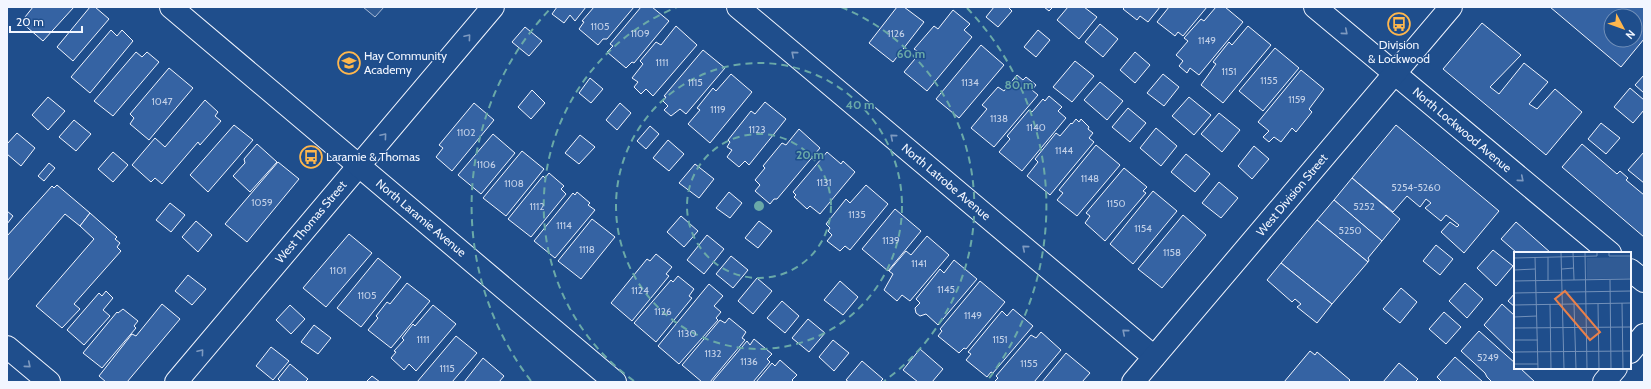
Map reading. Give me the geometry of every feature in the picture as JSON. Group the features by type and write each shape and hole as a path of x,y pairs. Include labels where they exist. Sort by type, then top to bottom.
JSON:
{"street":[{"name":"North Laramie Avenue","path":"171,7 615,382"},
{"name":"West Thomas Street","path":"176,382 493,7"},
{"name":"North Latrobe Avenue","path":"738,7 1154,357"},
{"name":"North Lockwood Avenue","path":"1315,7 1609,252"},
{"name":"West Division Street","path":"1133,382 1451,7"},
{"path":"1631,271 1644,281"},
{"path":"1631,351 1644,335"},
{"path":"7,347 49,382"},
{"path":"1604,382 1615,369"}],"shaded area":[{"path":"363,7 384,7 375,17"}],"building":[{"path":"33,7 74,7 43,41 21,22"},
{"path":"90,7 95,7 109,19 73,61 57,47"},
{"path":"557,7 586,7 575,21 570,15 564,23 552,14"},
{"path":"594,7 634,7 607,39 603,39 598,45 579,29 584,22 582,21"},
{"path":"641,7 652,7 669,21 634,63 632,62 626,68 607,52 613,46 610,44"},
{"path":"897,7 904,7 924,22 893,62 869,43"},
{"path":"994,7 1008,7 1012,11 998,27 986,17"},
{"path":"1044,7 1053,7 1049,11"},
{"path":"1068,7 1084,7 1097,17 1079,39 1057,20"},
{"path":"1125,7 1160,7 1148,22 1140,16 1137,20 1123,9"},
{"path":"1169,7 1207,7 1183,36 1178,32 1175,36 1157,22"},
{"path":"1216,7 1225,7 1243,22 1199,75 1190,68 1187,73 1179,66 1183,61 1176,55 1188,41 1184,38 1201,19 1204,21"},
{"path":"1550,7 1644,7 1643,40 1643,8 1603,8 1603,48 1637,48 1621,67"},
{"path":"953,10 970,24 964,30 972,37 927,91 904,72 920,53 914,49 934,26 938,29"},
{"path":"1482,23 1521,55 1490,87 1499,94 1524,63 1548,82 1529,104 1537,109 1555,89 1582,112 1546,155 1443,69"},
{"path":"1100,24 1118,39 1103,57 1085,42"},
{"path":"676,26 697,45 653,96 646,89 641,94 634,87 638,82 632,78 643,64 640,61 656,42 661,45"},
{"path":"1248,26 1271,45 1223,103 1201,85 1216,64 1213,62 1229,42 1232,45"},
{"path":"525,27 542,41 529,56 512,42"},
{"path":"111,30 117,36 122,30 133,41 90,93 71,77"},
{"path":"1038,30 1050,40 1036,57 1024,47"},
{"path":"981,45 1004,65 959,118 936,99"},
{"path":"1275,48 1299,68 1263,111 1239,91"},
{"path":"703,50 725,68 686,114 680,109 671,116 664,110 668,106 663,101 666,97 664,96"},
{"path":"136,52 142,57 147,52 159,62 113,116 94,101"},
{"path":"1135,52 1150,65 1135,83 1120,70"},
{"path":"1075,61 1094,76 1072,102 1053,87"},
{"path":"169,68 193,88 149,140 130,124 134,118 130,114"},
{"path":"1301,70 1324,89 1309,109 1312,112 1296,132 1292,128 1281,142 1274,137 1269,142 1263,137 1269,131 1258,122"},
{"path":"731,74 752,92 710,143 688,124 700,110 697,108 713,88 716,91"},
{"path":"1163,74 1179,87 1164,106 1147,93"},
{"path":"1017,75 1023,80 1026,77 1036,85 1032,90 1038,95 994,147 971,128 987,109 982,105 998,87 1004,91"},
{"path":"1644,75 1644,93 1635,85"},
{"path":"590,78 603,89 591,103 579,93"},
{"path":"1100,82 1123,101 1107,120 1084,100"},
{"path":"1630,88 1644,100 1644,110 1633,123 1614,107"},
{"path":"532,90 545,103 531,119 518,107"},
{"path":"1049,96 1062,107 1058,111 1066,118 1022,171 999,152 1010,139 1007,136 1029,110 1032,112 1043,99 1045,101"},
{"path":"48,97 65,111 48,130 32,115"},
{"path":"1189,97 1211,115 1194,135 1172,116"},
{"path":"205,100 218,112 215,116 221,121 200,145 198,142 162,184 155,178 151,182 132,165 155,138 165,147"},
{"path":"765,102 786,119 749,165 745,161 739,167 727,157 732,150 727,147 730,142 728,140 751,111 755,114"},
{"path":"474,103 494,120 452,171 436,157 443,148 439,145"},
{"path":"620,103 631,113 617,130 606,120"},
{"path":"1128,108 1146,123 1130,142 1112,127"},
{"path":"1219,113 1240,130 1222,152 1201,134"},
{"path":"1076,119 1079,122 1081,119 1089,127 1088,129 1093,133 1089,138 1094,142 1050,195 1027,176 1038,162 1035,159 1056,133 1060,136"},
{"path":"74,120 91,134 76,151 59,137"},
{"path":"1601,123 1620,138 1606,154 1588,139"},
{"path":"234,125 253,140 208,192 190,175"},
{"path":"1396,125 1499,211 1464,253 1441,232 1450,222 1457,227 1459,225 1446,215 1441,221 1425,208 1431,203 1426,199 1420,207 1407,196 1393,212 1352,178"},
{"path":"650,126 659,134 646,149 637,141"},
{"path":"1156,128 1177,146 1161,166 1140,148"},
{"path":"799,129 820,148 777,199 774,199 770,204 755,191 760,185 755,180 765,168 763,166 782,143 786,145"},
{"path":"17,133 35,148 21,166 7,154 7,144"},
{"path":"493,134 515,153 481,194 458,175"},
{"path":"580,135 595,147 579,164 565,153"},
{"path":"668,140 684,154 669,171 653,158"},
{"path":"257,144 277,162 250,192 233,176 245,163 244,159"},
{"path":"1582,144 1617,174 1620,171 1628,178 1626,180 1644,195 1644,237 1562,167"},
{"path":"1096,145 1120,165 1077,216 1057,200 1063,193 1059,190"},
{"path":"1254,146 1269,159 1252,179 1238,166"},
{"path":"522,151 544,169 506,216 483,198"},
{"path":"113,152 128,165 113,182 98,169"},
{"path":"827,152 841,164 843,161 855,172 820,214 810,206 807,209 794,197 796,195 793,192"},
{"path":"1644,152 1644,183 1628,170"},
{"path":"1186,154 1210,174 1195,192 1171,172"},
{"path":"278,162 299,179 247,242 225,224"},
{"path":"49,163 55,168 44,181 38,176"},
{"path":"695,164 714,179 699,198 679,183"},
{"path":"1124,168 1147,187 1143,191 1146,193 1105,241 1085,223 1090,216 1086,213"},
{"path":"549,173 564,186 561,189 566,194 531,237 508,219 543,176 545,178"},
{"path":"1352,178 1400,219 1382,241 1334,200"},
{"path":"1219,182 1238,198 1221,218 1202,203"},
{"path":"57,185 90,213 80,226 65,214 7,281 7,236 52,186 54,188"},
{"path":"866,185 888,204 850,250 845,246 840,251 827,241 832,235 828,231 830,228 826,224 846,199 850,203"},
{"path":"1153,191 1177,211 1133,264 1110,244"},
{"path":"577,192 590,203 588,205 595,210 555,258 534,241 573,193 575,195"},
{"path":"729,192 742,203 730,218 716,208"},
{"path":"1334,200 1382,241 1368,258 1368,262 1317,220"},
{"path":"170,203 185,215 171,232 156,220"},
{"path":"895,209 921,231 888,271 862,249"},
{"path":"7,211 13,216 7,224"},
{"path":"90,213 117,237 115,239 120,243 117,247 121,251 74,304 80,309 62,328 36,306 94,239 80,226"},
{"path":"1183,215 1206,235 1162,288 1138,269"},
{"path":"681,216 698,231 684,247 667,232"},
{"path":"592,219 615,237 581,279 558,261"},
{"path":"1317,220 1368,262 1332,304 1281,263"},
{"path":"196,221 212,235 198,252 182,237"},
{"path":"759,221 772,231 758,248 745,238"},
{"path":"1516,222 1550,252 1516,252 1501,239"},
{"path":"349,234 372,253 326,307 303,288"},
{"path":"707,235 724,249 704,274 687,260"},
{"path":"927,236 949,255 910,301 902,295 897,301 884,290 893,274 889,271 906,251 911,255"},
{"path":"1436,245 1453,259 1440,275 1423,261"},
{"path":"1493,250 1513,266 1496,286 1477,268"},
{"path":"656,254 672,267 666,274 669,276 632,321 611,303 647,259 650,261"},
{"path":"731,256 748,270 733,288 716,274"},
{"path":"378,258 401,277 361,327 337,308"},
{"path":"954,260 977,279 938,325 926,314 920,316 916,313 915,308 920,303 916,299 940,269 944,273"},
{"path":"1281,263 1332,304 1317,323 1297,307 1301,304 1295,299 1292,302 1267,280"},
{"path":"188,275 206,289 192,305 175,291"},
{"path":"678,276 694,289 689,296 692,298 656,342 634,323 671,280 673,282"},
{"path":"757,278 772,291 753,314 738,301"},
{"path":"840,281 858,297 843,315 824,300"},
{"path":"980,281 1005,302 966,349 964,348 959,353 938,336 942,331 940,329"},
{"path":"407,283 430,301 391,348 368,330 378,318 376,316 387,302 390,304"},
{"path":"1465,283 1483,299 1467,318 1449,301"},
{"path":"709,284 723,296 714,306 721,312 716,318 718,320 679,364 658,346"},
{"path":"1401,288 1417,302 1400,323 1383,309"},
{"path":"106,291 113,298 103,310 110,316 84,345 67,330 99,293 102,296"},
{"path":"1514,294 1514,306 1508,301"},
{"path":"782,301 799,316 785,333 767,318"},
{"path":"162,304 180,319 127,382 106,382 99,376 132,334 136,336"},
{"path":"1502,304 1514,315 1514,354 1484,325"},
{"path":"290,305 305,319 291,334 276,320"},
{"path":"433,305 456,324 416,371 409,364 404,370 391,358 396,352 394,351 404,340 402,338 413,324 415,326"},
{"path":"123,309 138,321 134,326 136,328 102,368 83,353 117,312 118,313"},
{"path":"1013,309 1033,326 993,373 991,372 987,377 966,360 971,354 968,352 1002,311 1007,316"},
{"path":"1444,312 1461,327 1446,344 1429,329"},
{"path":"729,318 746,332 742,338 745,340 710,382 702,382 682,365 720,320 725,323"},
{"path":"808,319 825,333 809,352 792,338"},
{"path":"314,325 331,338 318,354 301,342"},
{"path":"1479,331 1514,362 1514,369 1521,369 1535,382 1492,382 1485,373 1461,351"},
{"path":"1041,332 1061,350 1034,382 994,382 998,378 996,376 1031,335 1036,338"},
{"path":"456,336 477,353 452,382 417,382"},
{"path":"754,339 772,354 767,359 770,362 753,382 712,382 747,341 750,345"},
{"path":"833,340 849,353 834,371 819,357"},
{"path":"271,347 289,361 273,380 256,366"},
{"path":"920,349 943,369 932,382 918,382 903,370"},
{"path":"1310,351 1315,355 1317,352 1350,380 1348,382 1284,382"},
{"path":"1066,353 1090,373 1082,382 1042,382"},
{"path":"1455,357 1483,382 1442,382 1437,377"},
{"path":"483,358 504,376 499,382 464,382"},
{"path":"780,360 797,375 792,380 794,382 756,382 772,363 775,366"},
{"path":"862,361 883,379 880,382 849,382 846,380"},
{"path":"1399,363 1418,379 1415,382 1383,382"},
{"path":"290,364 308,379 305,382 281,382 278,379"},
{"path":"372,376 380,382 366,382"}],"place":[{"name":"Division & Lockwood","path":"1399,24"},
{"name":"Hay Community Academy","path":"349,63"},
{"name":"Laramie & Thomas","path":"311,157"}]}
